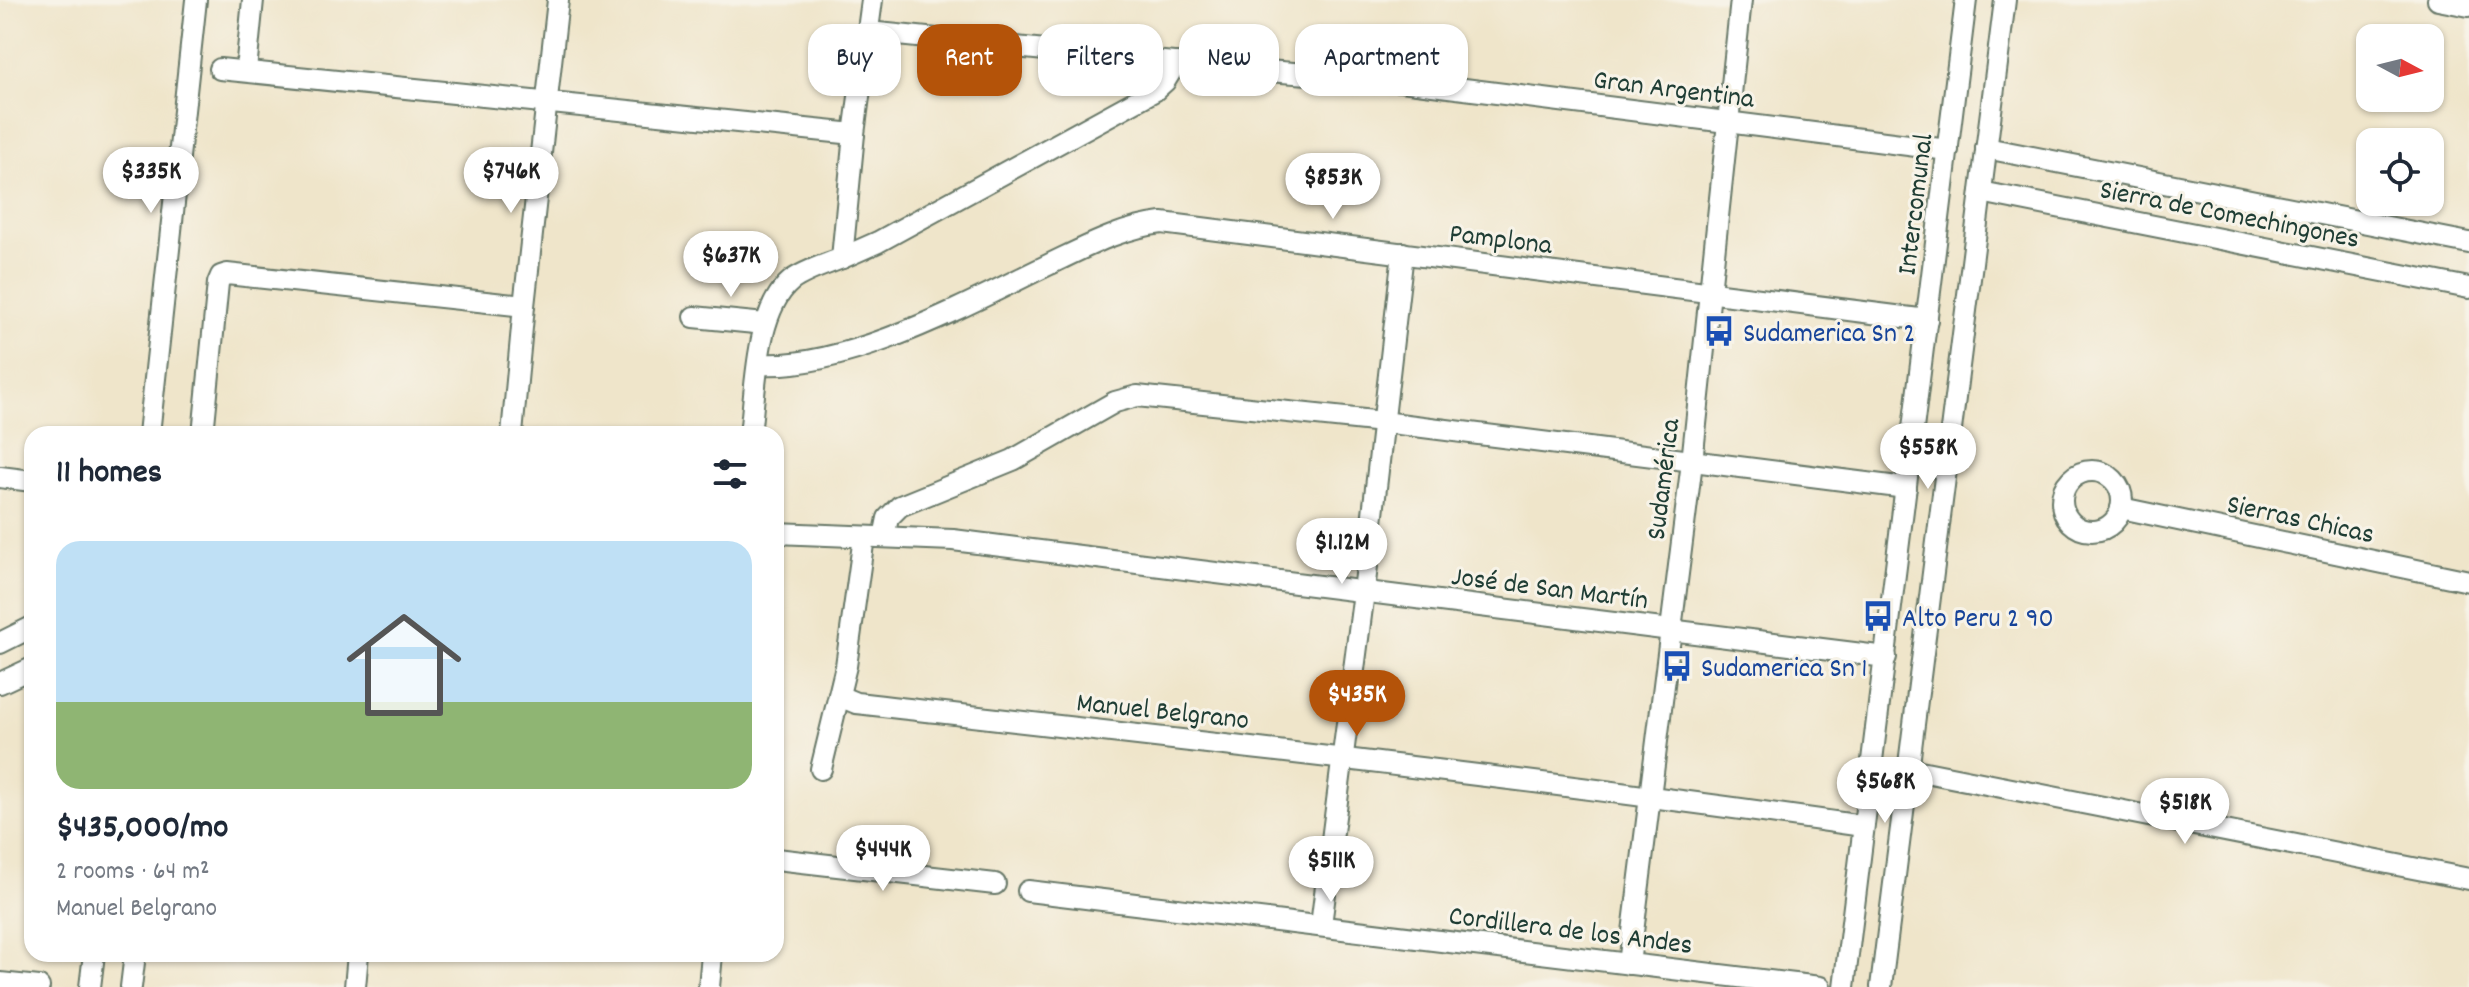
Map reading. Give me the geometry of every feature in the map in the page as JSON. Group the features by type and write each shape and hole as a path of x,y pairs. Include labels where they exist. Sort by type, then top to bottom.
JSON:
{"street":[{"path":"150,426 196,0"},
{"path":"246,70 253,0"},
{"path":"513,426 558,0"},
{"path":"869,24 872,0"},
{"name":"Sudamérica","path":"1629,964 1692,462 1741,0"},
{"name":"Intercomunal","path":"1844,987 1966,0"},
{"path":"1881,987 2005,0"},
{"path":"2438,0 2469,6"},
{"name":"Gran Argentina","path":"901,35 1176,63 1401,81 1948,150"},
{"path":"751,426 765,324 777,297 790,282 807,271 878,242 1154,91 1165,81 1176,63"},
{"path":"220,69 854,134"},
{"path":"842,258 859,96"},
{"name":"Sierra de Comechingones","path":"1986,148 2469,243"},
{"name":"Sierra de Comechingones","path":"1981,192 2469,288"},
{"name":"Pamplona","path":"759,364 792,365 898,333 955,310 1117,232 1162,223 1189,224 1927,320"},
{"path":"1321,925 1403,253"},
{"path":"204,426 221,276 227,274 524,306"},
{"path":"694,317 765,324"},
{"path":"821,769 874,537 888,518 900,506 1013,460 1115,402 1137,396 1383,422 1906,488"},
{"path":"0,477 24,480"},
{"name":"Sierras Chicas","path":"2121,508 2469,581"},
{"name":"José de San Martín","path":"784,533 953,540 1886,657"},
{"path":"0,643 24,631"},
{"path":"0,683 24,672"},
{"name":"Manuel Belgrano","path":"839,696 856,703 1342,758 1863,826"},
{"path":"1910,769 2469,879"},
{"path":"784,860 995,884"},
{"name":"Cordillera de los Andes","path":"1028,891 1820,987"},
{"path":"90,987 93,962"},
{"path":"131,987 134,962"},
{"path":"355,987 357,962"},
{"path":"709,987 711,962"},
{"path":"0,983 39,987"}],"place":[{"name":"Sudamerica Sn 2","path":"1719,331"},
{"name":"Alto Peru 2 90","path":"1878,616"},
{"name":"Sudamerica Sn 1","path":"1677,666"}]}
